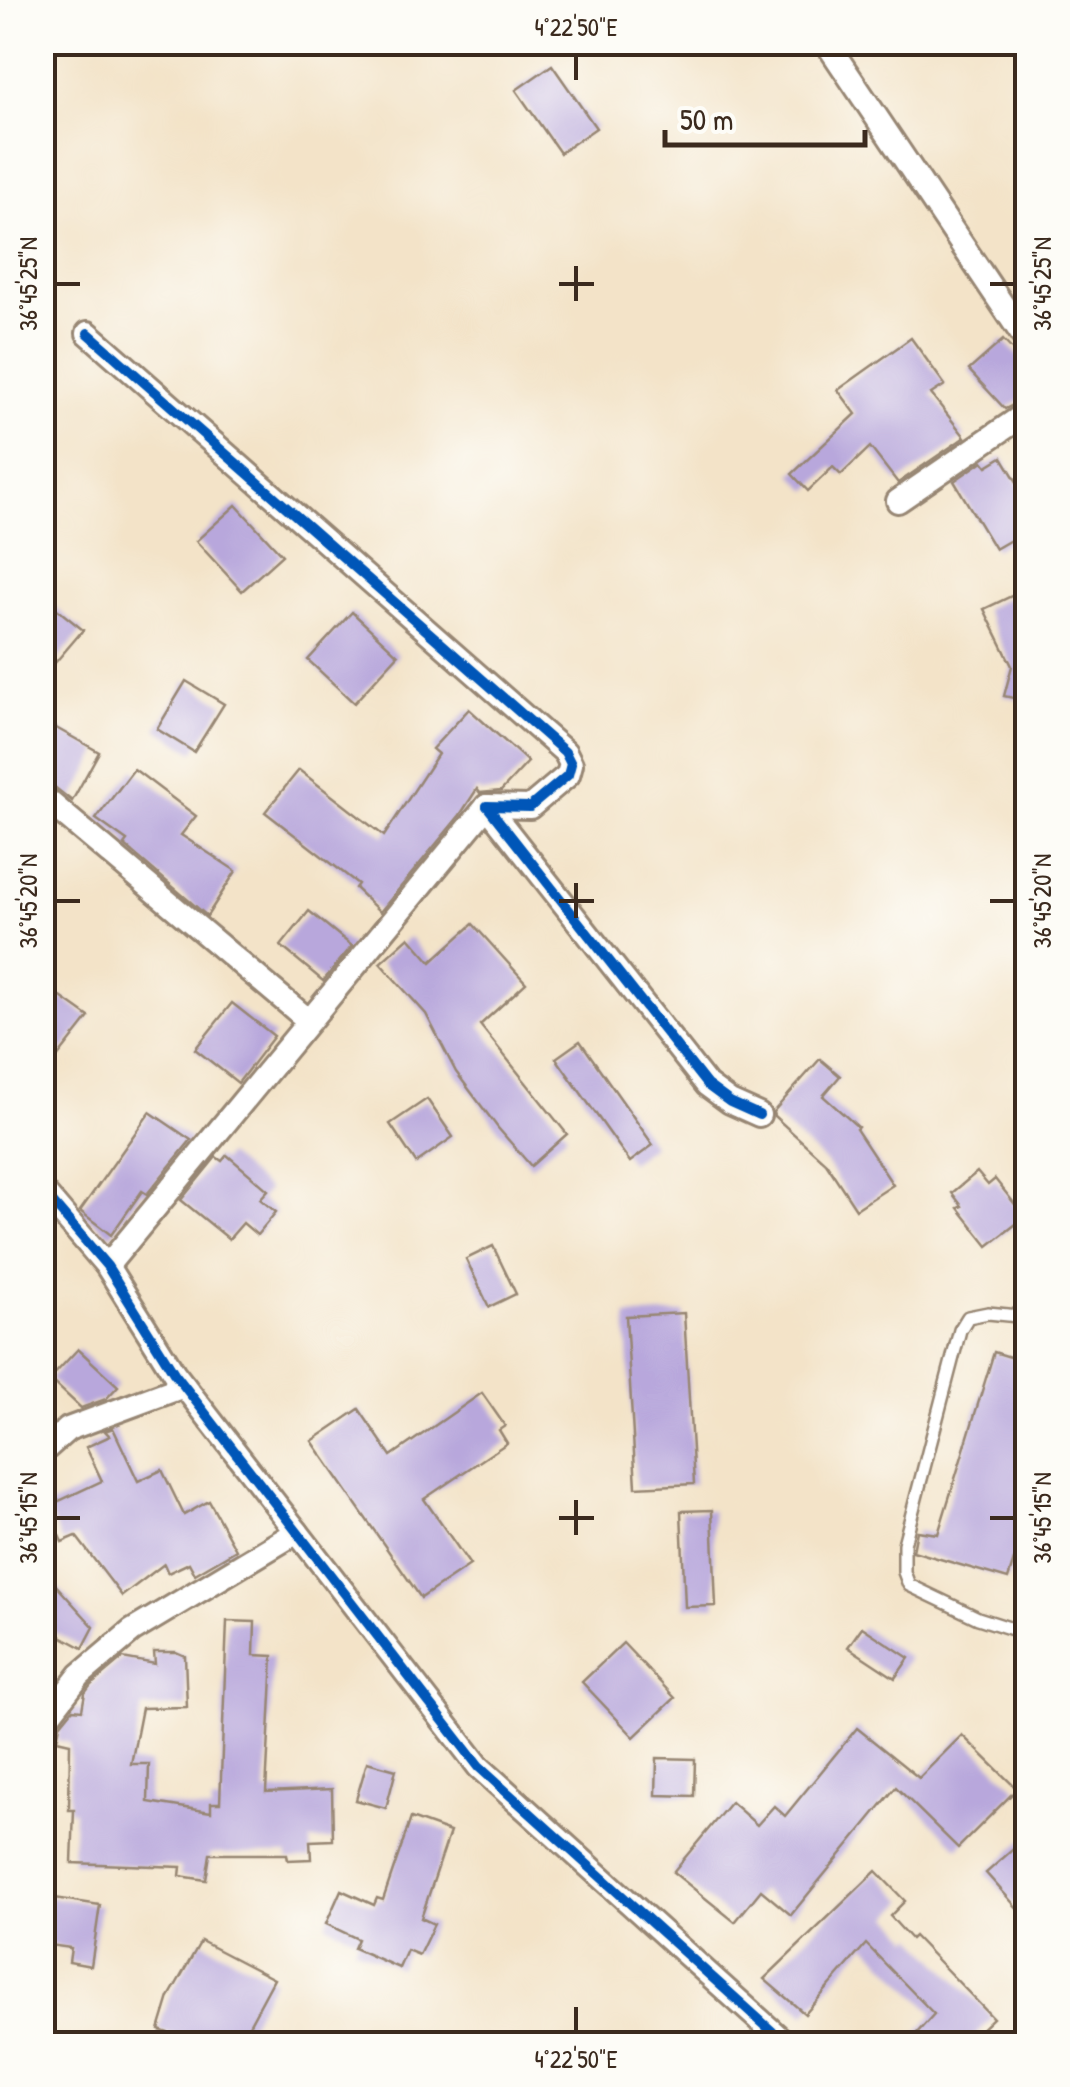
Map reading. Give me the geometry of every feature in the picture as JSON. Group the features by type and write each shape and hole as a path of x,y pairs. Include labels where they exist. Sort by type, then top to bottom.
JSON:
{"street":[{"path":"826,42 1028,342"},
{"path":"88,332 565,752 571,764 568,775 530,807 487,806"},
{"path":"898,502 1028,412"},
{"path":"42,796 310,1021"},
{"path":"107,1266 487,806"},
{"path":"487,806 707,1085 730,1102 759,1114"},
{"path":"42,1190 107,1266 184,1386 479,1767 786,2044"},
{"path":"42,1452 68,1429 184,1386"},
{"path":"42,1724 80,1675 132,1631 297,1532"}],"lane":[{"path":"1028,1317 978,1315 968,1317 960,1330 904,1544 904,1572 910,1585 978,1618 1028,1634"}],"building":[{"path":"552,65 596,128 560,153 516,90"},
{"path":"911,338 945,385 931,394 965,437 898,483 870,447 841,475 833,467 808,491 792,474 856,414 838,390"},
{"path":"1003,340 1028,366 1028,397 1005,409 969,370"},
{"path":"1002,457 1028,500 1028,530 995,549 954,481 983,461 987,466"},
{"path":"236,505 282,555 242,591 196,541"},
{"path":"1028,588 1028,701 1004,696 1012,666 984,609"},
{"path":"42,597 83,630 42,678"},
{"path":"352,612 398,655 354,703 308,660"},
{"path":"186,681 224,704 194,752 157,729"},
{"path":"469,709 528,762 501,791 480,793 477,789 380,912 355,888 358,884 265,812 299,770 384,836 438,754 432,749"},
{"path":"49,724 99,752 72,801 42,781 42,735"},
{"path":"134,769 196,816 181,835 236,871 207,916 124,845 127,841 96,819"},
{"path":"309,911 352,946 323,981 281,946"},
{"path":"473,924 526,983 480,1025 567,1134 531,1166 456,1072 426,1014 380,963 409,937 431,962"},
{"path":"58,995 89,1017 42,1077 42,1016"},
{"path":"232,1003 274,1036 238,1083 195,1049"},
{"path":"580,1041 653,1145 630,1162 556,1058"},
{"path":"820,1059 840,1076 823,1096 858,1127 893,1185 856,1209 826,1163 773,1112"},
{"path":"427,1099 453,1137 416,1163 390,1124"},
{"path":"150,1112 191,1140 147,1194 142,1191 111,1235 80,1211"},
{"path":"227,1155 268,1190 260,1199 276,1212 257,1235 243,1223 229,1239 181,1200 216,1157 222,1161"},
{"path":"977,1172 988,1185 995,1179 1025,1217 988,1246 958,1208 962,1206 952,1193"},
{"path":"493,1246 516,1294 489,1307 466,1259"},
{"path":"684,1313 694,1484 636,1487 626,1316"},
{"path":"78,1349 118,1386 106,1399 81,1408 50,1379"},
{"path":"994,1352 1020,1360 1018,1367 1028,1370 1028,1517 1008,1579 913,1551 917,1531 938,1534"},
{"path":"482,1393 505,1426 499,1430 507,1443 424,1499 470,1565 421,1598 312,1441 359,1409 391,1456"},
{"path":"113,1428 138,1481 162,1470 184,1515 209,1501 236,1550 195,1574 189,1563 168,1573 164,1564 122,1596 76,1536 62,1542 46,1507 102,1481 86,1447 110,1436 105,1431"},
{"path":"712,1510 716,1606 685,1607 681,1511"},
{"path":"42,1570 94,1627 83,1648 42,1626"},
{"path":"227,1621 255,1622 254,1655 273,1656 266,1792 332,1789 333,1840 310,1841 311,1859 288,1860 287,1854 210,1854 206,1880 180,1876 181,1867 72,1863 70,1743 57,1740 60,1725 73,1709 82,1710 91,1685 123,1658 155,1664 154,1652 185,1656 187,1707 142,1708 131,1764 149,1764 148,1802 211,1812 211,1803 220,1803"},
{"path":"862,1627 909,1658 895,1678 848,1647"},
{"path":"623,1643 675,1698 634,1737 582,1682"},
{"path":"857,1728 919,1778 962,1735 1017,1789 958,1848 896,1787 791,1915 761,1890 735,1922 673,1872 731,1802 757,1825 774,1806 785,1816"},
{"path":"657,1758 695,1759 694,1796 656,1795"},
{"path":"367,1762 396,1770 386,1808 356,1800"},
{"path":"411,1818 450,1832 421,1918 434,1924 419,1955 407,1950 399,1968 354,1948 358,1939 326,1924 341,1890 374,1905 377,1898 383,1900"},
{"path":"1028,1836 1028,1920 986,1873"},
{"path":"876,1871 905,1901 890,1916 993,2018 966,2044 907,2044 934,2014 866,1944 805,2014 764,1979"},
{"path":"42,1896 100,1905 91,1966 69,1962 71,1948 42,1944"},
{"path":"201,1941 274,1979 239,2044 174,2044 177,2036 159,2030 169,1997"}],"cycle path":[{"path":"88,333 565,752 571,764 568,775 530,807 487,806"},
{"path":"487,806 707,1085 730,1102 759,1115"},
{"path":"42,1190 107,1266 174,1373 479,1767 786,2044"}]}
